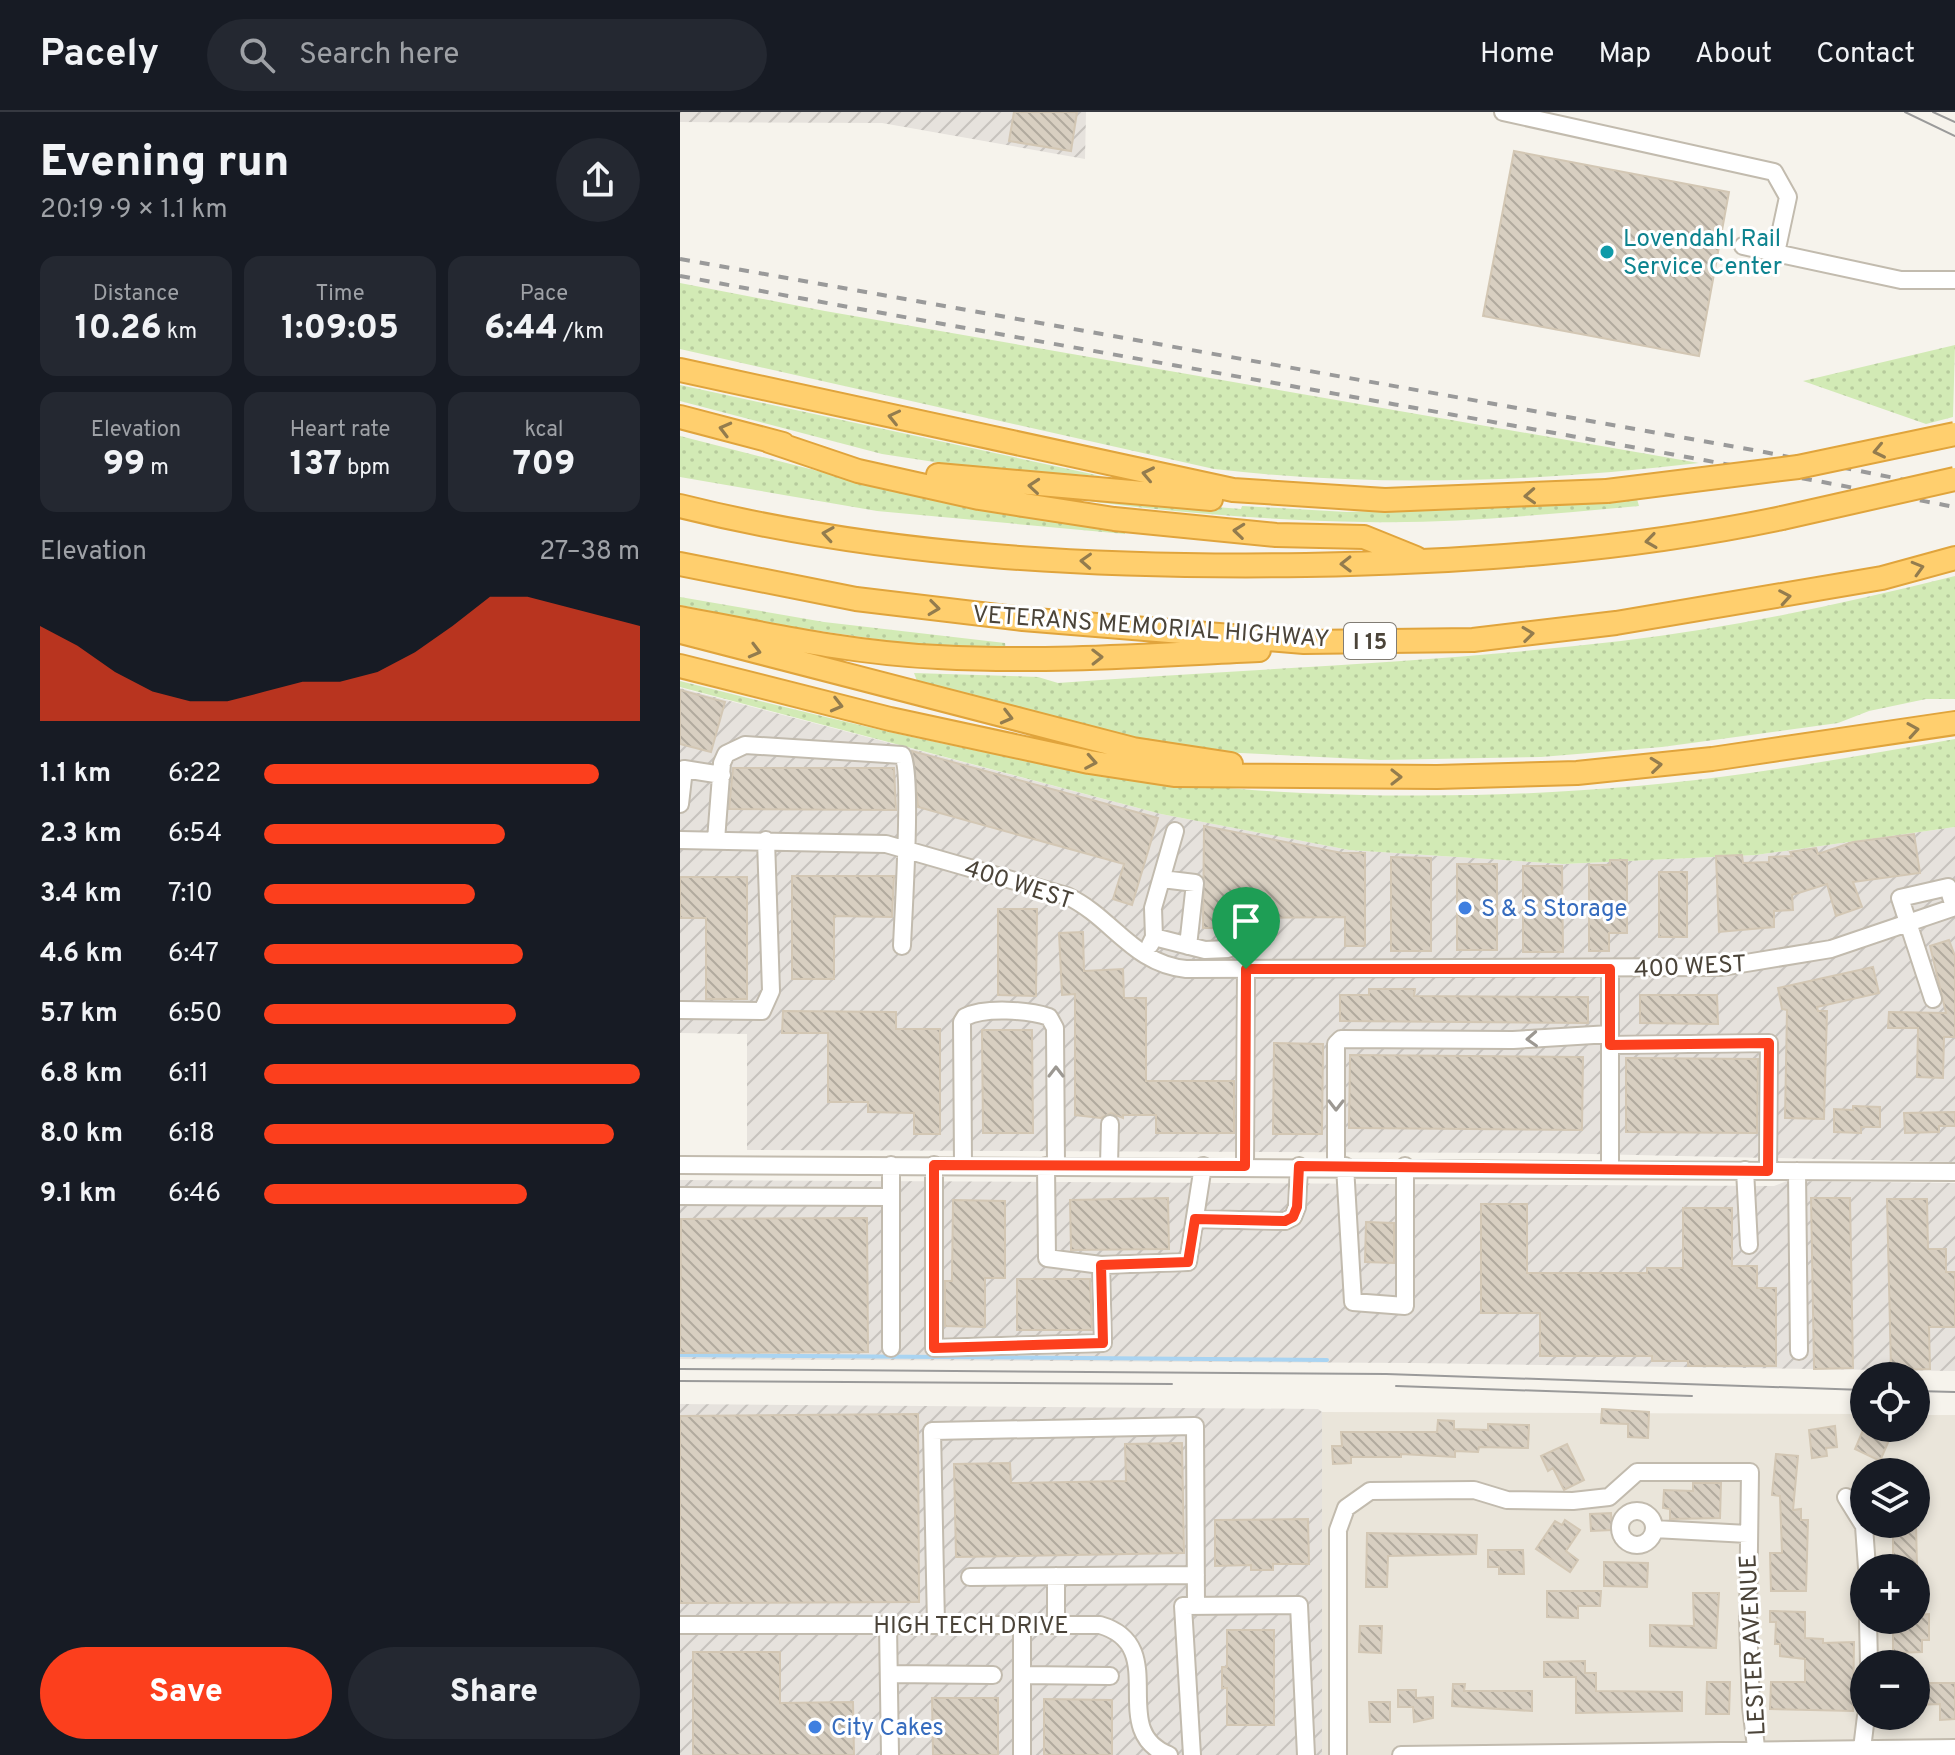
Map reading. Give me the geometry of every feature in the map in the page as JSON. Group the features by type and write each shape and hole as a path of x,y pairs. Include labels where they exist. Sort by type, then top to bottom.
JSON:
{"highway":[{"path":"680,370 1185,482 1233,490 1336,499"},
{"path":"680,417 769,441 920,473 998,483 1223,500 1437,500 1607,491 1798,467 1955,434"},
{"path":"769,441 858,471 979,498 1129,520 1276,535 1364,537 1424,562"},
{"path":"680,506 727,518 956,553 1186,567 1424,562 1591,549 1782,518 1955,479"},
{"name":"VETERANS MEMORIAL HIGHWAY","path":"680,564 856,599 1023,619 1304,642 1473,640 1631,621 1882,578 1955,558"},
{"path":"680,618 850,649 991,659 1473,640"},
{"path":"680,632 1133,749 1318,777"},
{"path":"680,666 890,719 1089,762 1174,775 1318,777 1577,773 1712,759 1955,723"}],"street":[{"path":"1503,112 1774,172 1788,197 1776,253"},
{"path":"1743,246 1901,280 1955,280"},
{"path":"716,840 726,754 745,745 902,755 906,760 908,787 902,946"},
{"path":"680,804 684,769 722,775"},
{"path":"1145,957 1154,937 1153,908 1175,831"},
{"name":"400 WEST","path":"680,840 863,841 904,848 1067,896 1086,907 1145,957 1172,968 1695,969 1762,962 1831,949 1954,907"},
{"path":"680,1010 762,1011 771,991 766,840"},
{"path":"1162,879 1195,883 1188,946"},
{"path":"1933,999 1900,898 1948,887 1954,907"},
{"path":"1154,937 1205,950 1228,949"},
{"path":"1245,1166 1246,969"},
{"path":"1610,969 1610,1168"},
{"path":"963,1165 961,1030 965,1017 973,1013 1043,1014 1054,1022 1056,1111 1047,1258 1101,1265 1188,1262 1203,1166"},
{"path":"1405,1166 1405,1306 1353,1302 1341,1166 1336,1044 1341,1039 1610,1039 1769,1043 1768,1171"},
{"path":"1109,1165 1110,1124"},
{"path":"680,1165 1405,1166 1955,1172"},
{"path":"891,1165 891,1348"},
{"path":"934,1165 934,1348 1103,1343 1101,1265"},
{"path":"1195,1219 1285,1221 1293,1217 1297,1207 1299,1166"},
{"path":"1745,1170 1749,1245"},
{"path":"1797,1171 1799,1351"},
{"path":"680,1196 891,1197"},
{"path":"936,1625 932,1431 1195,1426 1196,1606"},
{"name":"LESTER AVENUE","path":"1624,1486 1637,1472 1750,1472 1751,1707 1757,1752"},
{"path":"1338,1755 1338,1530 1346,1508 1357,1497 1377,1490 1474,1490 1507,1500 1601,1498 1624,1486 1632,1511"},
{"path":"1846,1497 1864,1526 1866,1554"},
{"path":"1632,1511 1619,1526 1629,1543 1642,1545 1654,1529"},
{"path":"1632,1511 1650,1516 1654,1529"},
{"path":"1654,1529 1748,1534"},
{"path":"970,1577 1196,1575"},
{"path":"1056,1576 1056,1625"},
{"path":"1192,1755 1183,1606 1299,1605 1306,1755"},
{"name":"HIGH TECH DRIVE","path":"680,1625 1100,1625 1126,1639 1137,1664 1140,1728 1161,1754"},
{"path":"888,1625 890,1755"},
{"path":"1022,1625 1022,1755"},
{"path":"889,1674 993,1675"},
{"path":"1022,1675 1110,1676"},
{"path":"1862,1749 1864,1730"},
{"path":"1401,1755 1955,1748"}],"shaded area":[{"path":"680,112 1086,112 1085,159 882,123 680,122"},
{"path":"680,688 1161,814 1349,850 1563,864 1756,855 1955,827 1955,1162 1548,1153 747,1150 747,1034 680,1033"},
{"path":"680,1180 1774,1186 1787,1181 1955,1183 1955,1371 1930,1371 1930,1362 1850,1362 1850,1369 1414,1363 680,1359"},
{"path":"680,1404 1318,1409 1322,1412 1322,1755 680,1755"},
{"path":"1322,1412 1850,1414 1850,1442 1930,1442 1930,1415 1955,1415 1955,1755 1322,1755"}],"green space":[{"path":"680,283 1699,463 1578,475 1457,480 1336,479 1214,469 680,349"},
{"path":"1955,345 1953,417 1926,424 1803,381"},
{"path":"680,385 1101,476 974,468 882,454 680,401"},
{"path":"680,436 904,493 1125,531 1125,534 877,511 680,477"},
{"path":"1018,491 1241,509 1242,506 1347,512 1637,499 1639,506 1468,520 1365,522 1191,512"},
{"path":"1955,576 1955,699 1926,699 1869,711 1838,723 1662,747 1541,757 1379,760 1220,752 1116,735 948,693 917,681 914,673 1038,677 1058,683 1551,649 1663,636 1747,622"},
{"path":"680,597 824,622 1005,643 1006,651 896,645 896,642 779,625 680,605"},
{"path":"680,681 821,716 1035,762 1179,783 1314,793 1439,796 1626,787 1750,773 1955,739 1955,827 1756,855 1563,864 1349,850 1161,814 680,687"}],"building":[{"path":"1014,112 1077,112 1071,151 1009,141"},
{"name":"Lovendahl Rail Service Center","path":"1514,151 1729,192 1699,356 1483,316"},
{"path":"680,690 725,702 711,752 680,744"},
{"path":"912,751 1158,818 1132,905 1113,899 1124,864 918,807"},
{"path":"733,768 894,768 896,810 729,809"},
{"path":"1204,826 1342,853 1365,853 1365,946 1345,946 1345,917 1236,918 1236,928 1203,928"},
{"path":"1914,834 1920,873 1853,882 1862,907 1836,916 1827,884 1792,895 1793,910 1774,911 1774,927 1719,932 1716,856 1742,855 1743,863 1769,862 1769,857 1792,856 1790,852 1816,848 1818,854 1853,842"},
{"path":"1391,857 1431,858 1431,951 1391,951"},
{"path":"1610,860 1627,860 1627,933 1609,933 1609,951 1589,951 1589,865 1610,865"},
{"path":"1457,864 1497,864 1497,950 1457,950"},
{"path":"1523,866 1562,866 1563,952 1523,952"},
{"path":"1659,872 1687,872 1687,937 1659,937"},
{"path":"792,876 894,876 892,917 834,916 834,979 792,979"},
{"path":"680,877 747,877 747,999 706,999 706,918 680,918"},
{"path":"998,909 1037,909 1036,996 998,995"},
{"path":"1083,932 1084,971 1123,969 1124,998 1146,998 1146,1081 1234,1081 1234,1133 1156,1133 1156,1115 1123,1115 1123,1118 1111,1113 1101,1118 1075,1115 1075,994 1062,995 1059,933"},
{"path":"1949,940 1955,956 1955,1037 1944,1037 1943,1078 1917,1077 1918,1028 1888,1028 1889,1012 1946,1013 1930,946"},
{"path":"1873,967 1879,993 1817,1007 1818,1011 1827,1011 1824,1119 1785,1118 1787,1010 1782,1009 1778,988"},
{"path":"1369,989 1415,989 1414,996 1588,997 1588,1023 1340,1021 1340,995 1369,995"},
{"path":"1640,995 1717,995 1718,1024 1640,1023"},
{"path":"783,1011 896,1012 896,1029 940,1029 940,1134 914,1134 914,1113 868,1112 868,1102 828,1102 828,1033 782,1033"},
{"path":"982,1030 1032,1030 1033,1133 983,1133"},
{"path":"1274,1043 1323,1044 1322,1134 1273,1134"},
{"path":"1350,1055 1583,1057 1582,1130 1349,1128"},
{"path":"1626,1058 1758,1059 1757,1133 1626,1132"},
{"path":"1853,1106 1880,1107 1880,1127 1861,1127 1861,1133 1834,1132 1834,1109 1853,1110"},
{"path":"1955,1112 1955,1126 1939,1126 1939,1132 1905,1133 1904,1113"},
{"path":"1168,1198 1169,1249 1071,1250 1070,1200"},
{"path":"1811,1198 1850,1198 1853,1362 1850,1362 1850,1368 1814,1369"},
{"path":"1887,1199 1927,1199 1928,1249 1946,1249 1946,1272 1955,1272 1955,1327 1929,1327 1930,1362 1891,1362"},
{"path":"953,1200 1005,1201 1005,1278 985,1278 985,1327 945,1326 945,1281 952,1281"},
{"path":"1481,1204 1527,1204 1527,1273 1647,1273 1647,1268 1683,1268 1683,1208 1732,1208 1732,1266 1757,1266 1757,1288 1776,1288 1776,1366 1688,1366 1688,1361 1652,1361 1652,1356 1540,1356 1540,1313 1481,1313"},
{"path":"867,1218 868,1352 680,1353 681,1219"},
{"path":"1366,1222 1394,1223 1394,1263 1365,1262"},
{"path":"1017,1279 1090,1279 1092,1330 1017,1330"},
{"path":"1602,1409 1649,1412 1648,1438 1628,1437 1628,1424 1601,1423"},
{"path":"918,1414 919,1602 680,1603 680,1416"},
{"path":"1438,1420 1454,1421 1454,1429 1488,1430 1488,1424 1529,1425 1528,1448 1479,1447 1478,1452 1455,1451 1455,1457 1401,1454 1401,1457 1351,1457 1351,1463 1333,1464 1332,1446 1342,1446 1341,1432 1437,1432"},
{"path":"1835,1426 1837,1447 1826,1448 1827,1456 1812,1458 1809,1430"},
{"path":"1858,1442 1888,1442 1881,1458 1874,1458 1855,1449"},
{"path":"1182,1443 1184,1553 956,1557 954,1464 1010,1463 1011,1483 1126,1481 1125,1444"},
{"path":"1567,1444 1584,1480 1564,1490 1553,1468 1548,1471 1541,1456"},
{"path":"1776,1454 1798,1456 1793,1510 1801,1509 1801,1520 1808,1520 1806,1591 1771,1591 1770,1553 1782,1553 1780,1496 1772,1495"},
{"path":"1693,1483 1721,1483 1720,1518 1670,1519 1670,1509 1663,1508 1664,1490 1693,1491"},
{"path":"1611,1513 1612,1530 1591,1531 1590,1514"},
{"path":"1308,1519 1309,1564 1273,1564 1273,1570 1251,1570 1251,1565 1215,1566 1215,1520"},
{"path":"1565,1520 1580,1530 1566,1551 1578,1560 1570,1572 1536,1549 1555,1521 1562,1525"},
{"path":"1367,1533 1477,1535 1476,1554 1388,1556 1387,1587 1366,1587"},
{"path":"1893,1538 1916,1538 1917,1554 1893,1554"},
{"path":"1488,1550 1523,1550 1524,1574 1499,1574 1499,1567 1488,1567"},
{"path":"1604,1562 1648,1563 1647,1587 1604,1586"},
{"path":"1547,1591 1601,1591 1600,1606 1578,1606 1578,1618 1547,1617"},
{"path":"1693,1593 1719,1593 1716,1648 1650,1646 1650,1625 1694,1626"},
{"path":"1770,1611 1805,1612 1805,1638 1823,1639 1823,1643 1854,1642 1854,1650 1850,1650 1850,1711 1770,1709 1771,1682 1805,1682 1805,1659 1780,1656 1780,1644 1775,1644 1776,1622 1770,1622"},
{"path":"1360,1626 1382,1626 1381,1653 1359,1652"},
{"path":"1227,1630 1274,1630 1274,1725 1227,1725 1227,1688 1222,1688 1222,1667 1227,1667"},
{"path":"1893,1634 1929,1634 1929,1640 1922,1640 1922,1650 1893,1650"},
{"path":"693,1652 780,1652 780,1703 853,1702 854,1755 693,1755"},
{"path":"1585,1661 1585,1673 1596,1673 1596,1691 1682,1692 1682,1711 1576,1713 1576,1677 1544,1677 1544,1662"},
{"path":"1707,1682 1730,1682 1729,1714 1706,1714"},
{"path":"1930,1683 1955,1683 1955,1719 1940,1720 1940,1704 1930,1704"},
{"path":"1453,1684 1465,1684 1464,1691 1532,1691 1532,1711 1452,1706"},
{"path":"1398,1690 1416,1690 1416,1698 1433,1697 1433,1718 1414,1722 1413,1707 1398,1707"},
{"path":"932,1698 998,1698 998,1755 933,1755"},
{"path":"1044,1699 1112,1700 1112,1755 1044,1755"},
{"path":"1369,1702 1390,1702 1390,1722 1370,1722"}],"waterway":[{"path":"680,1355 1327,1360"}],"tram line":[{"path":"1905,112 1955,136"},
{"path":"1933,112 1955,122"},
{"path":"680,1369 1386,1374 1850,1390"},
{"path":"680,1381 1172,1384"},
{"path":"1396,1386 1692,1396"},
{"path":"1930,1391 1955,1392"}],"railway":[{"path":"680,259 1759,451 1955,490"},
{"path":"680,276 1955,507"}],"place":[{"name":"Lovendahl Rail Service Center","path":"1607,252"},
{"name":"S & S Storage","path":"1465,908"},
{"name":"City Cakes","path":"815,1727"}],"route":[{"path":"1246,969 1610,969 1610,1045 1769,1043 1768,1171 1299,1166 1297,1207 1293,1217 1285,1221 1195,1219 1188,1262 1101,1265 1103,1343 934,1348 934,1165 1245,1166 1246,969"}]}
